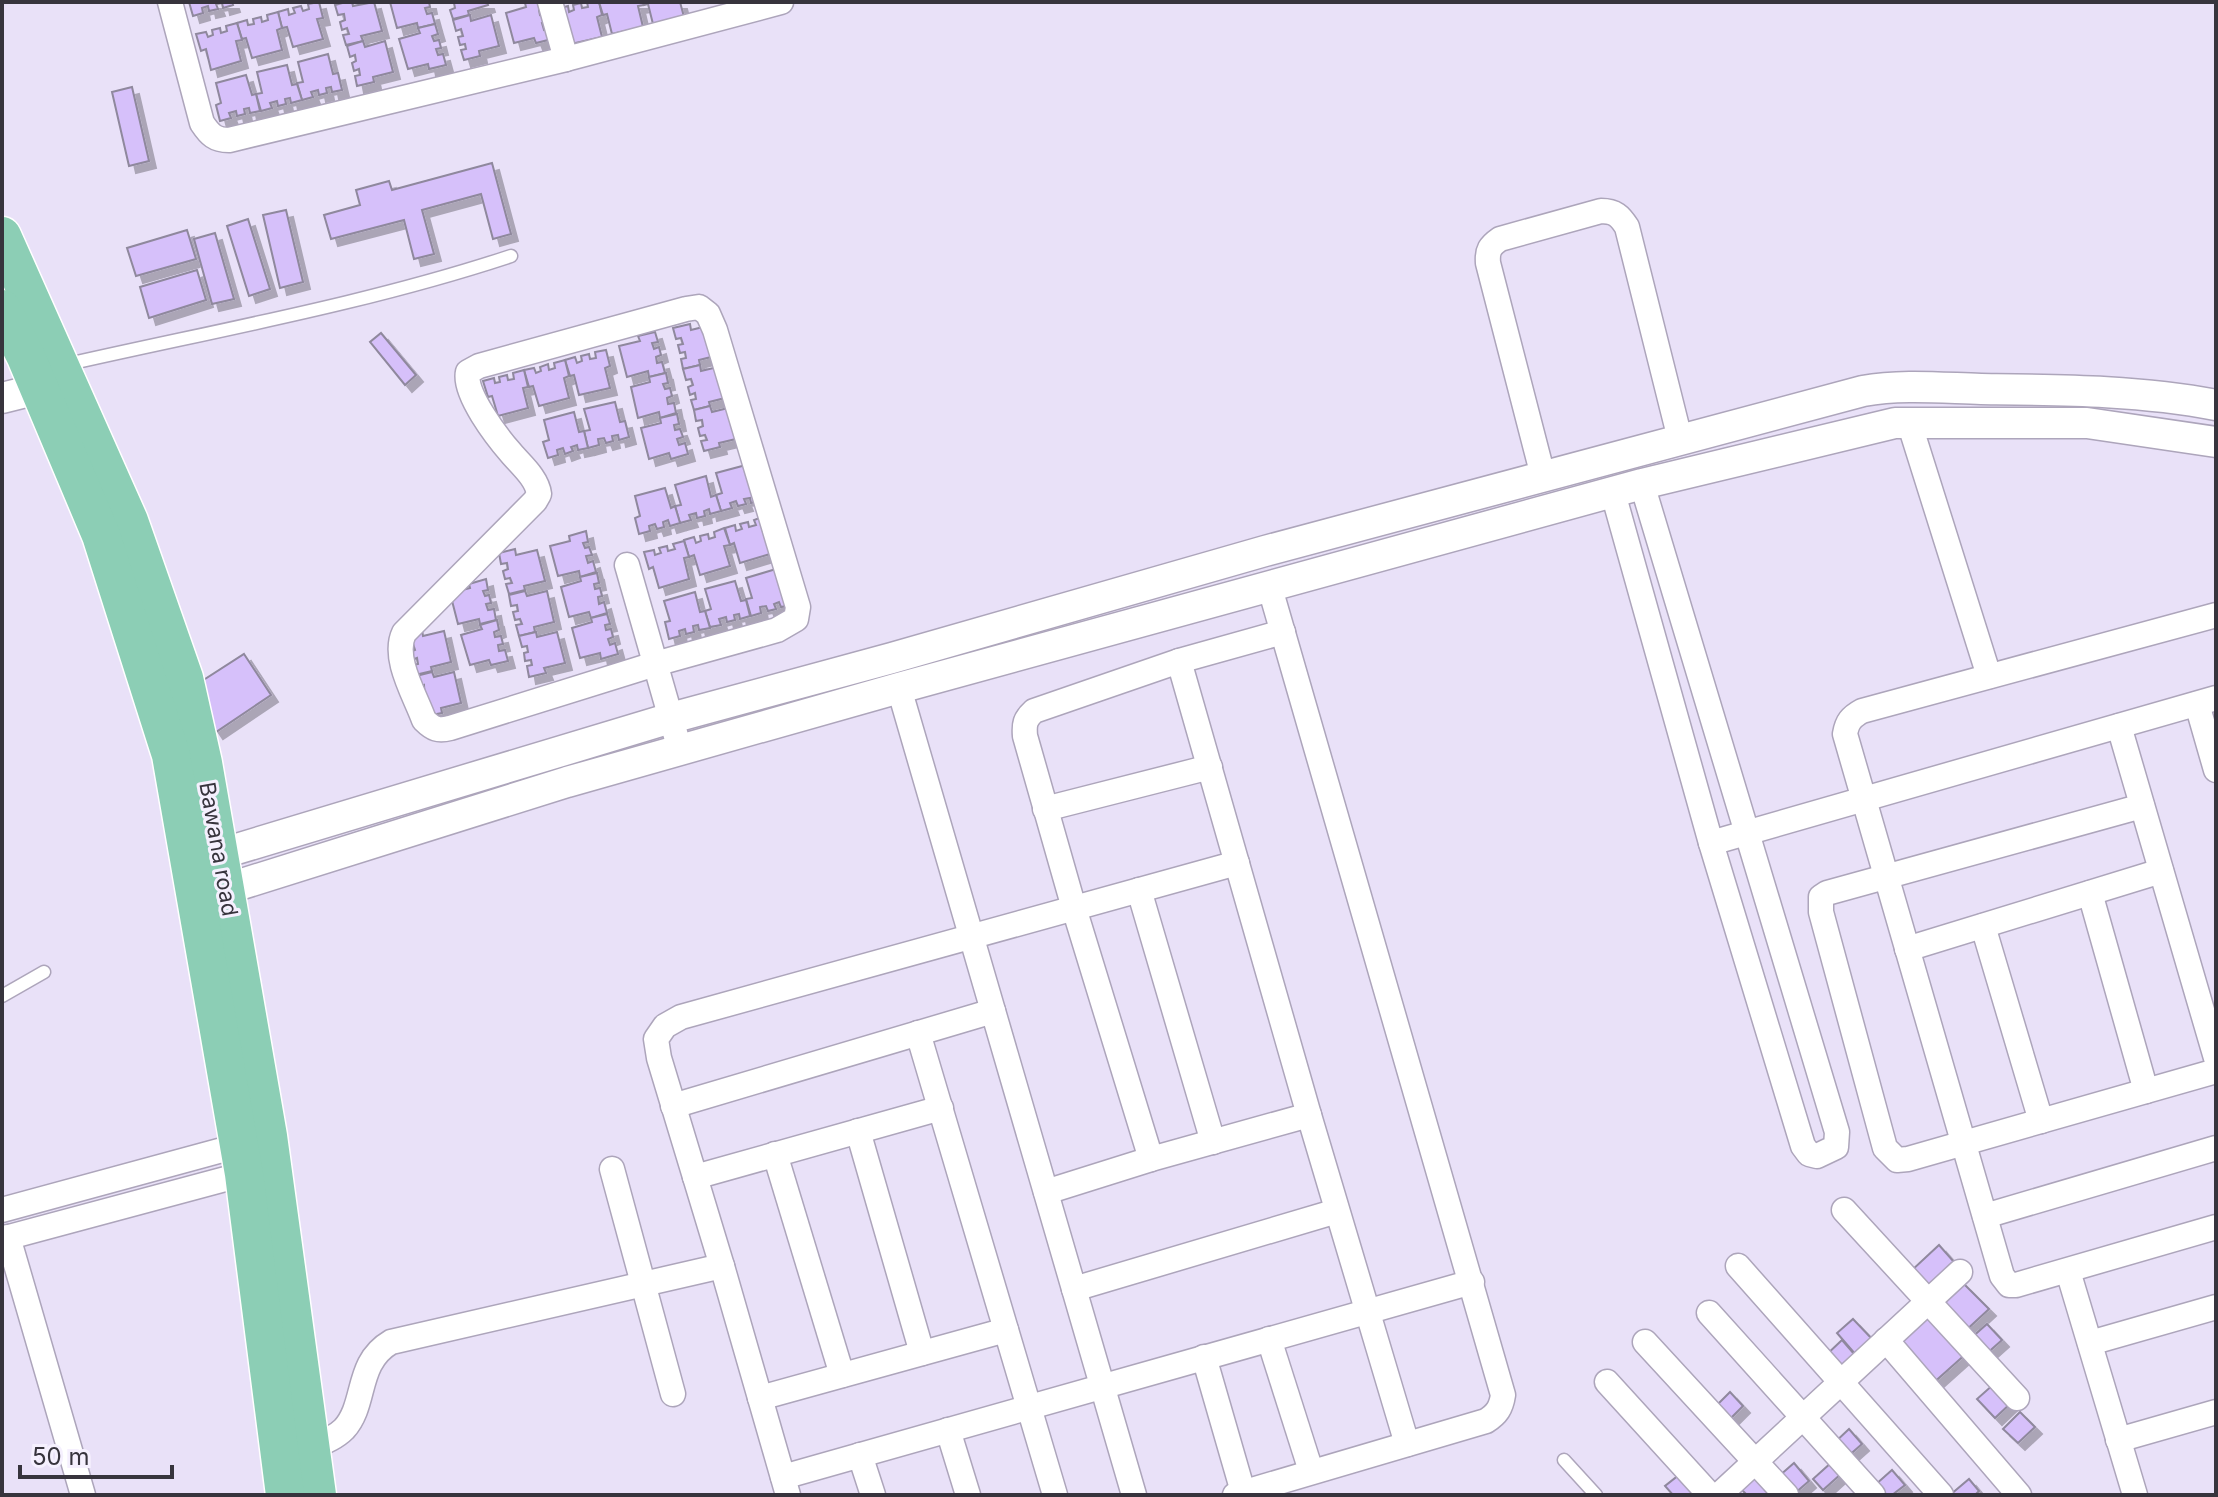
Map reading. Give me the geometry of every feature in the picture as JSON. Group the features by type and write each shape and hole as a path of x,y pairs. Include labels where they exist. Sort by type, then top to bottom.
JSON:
{"main road":[{"name":"Bawana road","path":"2,236 42,368 164,728 226,1068 285,1495"},
{"name":"Bawana road","path":"2,309 42,368 129,521 181,668 203,763 268,1136 317,1495"}],"street":[{"path":"170,2 202,123 210,135 219,140 566,59 700,12 781,2"},
{"path":"550,2 566,59"},
{"path":"1543,476 1487,252 1500,239 1601,211 1611,211 1620,216 1627,227 1680,439"},
{"path":"699,307 708,314 715,330 798,607 796,619 777,630 655,664 439,730 431,728 424,720 400,656 399,644 404,633 539,494 534,480 502,442 468,388 468,372 479,366 699,307"},
{"path":"2,398 42,368"},
{"path":"1882,388 2072,392 2212,404 2215,445 2087,423 1895,423 1642,484 899,688 376,840 223,872 671,718 1265,551 1882,388"},
{"path":"1909,422 1989,676"},
{"path":"1613,493 1711,843 1803,1146 1809,1154 1827,1154 1836,1147 1837,1132 1642,484"},
{"path":"627,565 680,750"},
{"path":"1204,1357 1239,1494 1486,1421 1495,1416 1501,1407 1501,1383 1270,588"},
{"path":"2216,615 1853,716 1845,734 2002,1276 2009,1285 2016,1285 2216,1227"},
{"path":"1151,1159 1045,809 1024,725 1034,711 1179,661 1283,632"},
{"path":"1179,661 1407,1444"},
{"path":"899,688 1134,1495"},
{"path":"1711,843 2206,701 2216,770"},
{"path":"2119,726 2216,1058"},
{"path":"1045,809 1210,767"},
{"path":"2142,806 1827,893 1820,903 1885,1148 1897,1160 1964,1144 2216,1071"},
{"path":"1237,863 681,1017 665,1026 656,1039 659,1058 785,1486 860,1455 1472,1282"},
{"path":"1907,949 2161,871"},
{"path":"1139,890 1213,1142"},
{"path":"2090,893 2146,1091"},
{"path":"1983,926 2041,1121"},
{"path":"673,1106 993,1011"},
{"path":"918,1033 1055,1495"},
{"path":"695,1177 941,1108"},
{"path":"1046,1192 1309,1115"},
{"path":"858,1131 922,1353"},
{"path":"1985,1216 2216,1148"},
{"path":"775,1154 842,1375"},
{"path":"2,1208 240,1160"},
{"path":"83,1495 5,1238 240,1160"},
{"path":"612,1169 673,1394"},
{"path":"1844,1210 2017,1398"},
{"path":"1074,1289 1337,1211"},
{"path":"311,1448 334,1437 349,1422 371,1360 379,1349 391,1342 722,1266"},
{"path":"1738,1266 1941,1495"},
{"path":"2068,1271 2135,1495"},
{"path":"1719,1495 1960,1272"},
{"path":"2090,1343 2216,1307"},
{"path":"1709,1313 1873,1495"},
{"path":"760,1398 1006,1330"},
{"path":"1269,1339 1311,1471"},
{"path":"1886,1340 2019,1495"},
{"path":"1645,1342 1786,1495"},
{"path":"1607,1382 1710,1495"},
{"path":"2118,1440 2216,1412"},
{"path":"948,1430 968,1495"},
{"path":"860,1455 873,1495"}],"lane":[{"path":"42,368 457,275 511,256"},
{"path":"2,996 44,972"},
{"path":"1564,1460 1596,1495"}],"building":[{"path":"189,2 232,2 233,5 223,8 222,3 216,4 218,9 209,11 208,6 202,8 203,13 193,16"},
{"path":"319,2 323,18 317,19 323,39 293,47 287,27 282,28 278,12 288,9 289,15 295,13 293,8 301,6 303,11 309,9 308,4"},
{"path":"352,2 353,6 374,2 382,31 361,36 363,41 346,45 343,35 349,34 347,28 342,30 340,22 345,20 344,14 338,15 335,5"},
{"path":"390,2 429,2 430,7 425,8 427,14 432,13 435,24 418,28 417,23 397,28"},
{"path":"448,2 487,2 488,5 453,19 450,10 455,8 454,3"},
{"path":"542,2 544,8 539,10 540,15 545,14 547,22 542,23 544,30 549,28 552,39 536,43 534,38 514,43 506,13 526,7 525,3"},
{"path":"587,2 599,2 602,15 597,17 602,37 571,44 557,9 568,6 569,12 574,10 573,5 581,3 582,8 588,7"},
{"path":"599,2 643,2 644,5 638,6 643,27 612,34 607,14 603,15"},
{"path":"643,2 680,2 684,17 653,24 648,4 644,5"},
{"path":"278,12 282,28 277,30 282,50 252,58 237,23 247,20 248,25 254,24 253,19 261,17 262,22 268,20 267,15"},
{"path":"470,15 471,21 491,15 499,46 479,51 480,56 464,60 461,50 466,49 465,44 460,45 458,37 463,36 461,29 456,31 453,20"},
{"path":"237,23 242,40 236,41 241,61 211,70 206,49 201,51 196,34 206,32 208,37 213,35 212,30 220,28 221,33 227,31 226,26"},
{"path":"435,24 438,34 432,36 434,41 439,40 441,48 436,49 438,55 443,54 446,65 429,69 428,64 408,69 399,39 420,33 418,28"},
{"path":"363,41 365,47 385,41 393,72 373,77 374,82 357,86 355,76 360,75 359,69 354,71 352,63 356,61 355,55 350,57 347,46"},
{"path":"328,54 333,74 338,73 342,90 332,92 331,87 326,88 327,93 319,95 318,90 311,92 313,97 302,100 297,83 303,82 298,62"},
{"path":"287,65 292,85 297,84 302,100 291,103 290,98 285,99 286,104 278,106 277,101 270,103 272,108 261,111 256,94 262,93 257,72"},
{"path":"246,75 252,95 256,94 260,111 250,113 249,108 244,109 245,114 237,116 236,111 229,113 231,118 220,121 216,105 221,103 216,83"},
{"path":"132,87 149,161 129,166 112,92"},
{"path":"492,163 511,234 493,239 481,194 422,210 434,254 414,259 404,220 331,239 324,215 360,205 356,190 389,181 392,190"},
{"path":"286,210 303,282 280,288 263,215"},
{"path":"248,219 270,289 249,296 227,226"},
{"path":"187,230 196,259 136,276 127,248"},
{"path":"215,233 234,299 212,304 194,239"},
{"path":"197,270 206,300 149,318 140,287"},
{"path":"690,324 691,330 711,325 719,355 699,360 700,365 683,369 681,359 686,358 685,352 680,353 678,345 683,344 681,338 676,339 673,328"},
{"path":"655,332 658,342 652,343 654,349 659,347 661,355 656,357 657,363 662,362 665,373 649,377 648,371 627,377 619,346 640,341 638,336"},
{"path":"381,333 416,375 405,385 370,342"},
{"path":"606,350 610,366 605,368 610,388 579,395 574,375 570,376 565,360 575,357 577,363 582,361 581,356 589,354 590,359 596,358 595,352"},
{"path":"565,360 569,376 564,378 569,398 539,406 524,370 534,368 536,373 548,364 549,370 555,368 554,363"},
{"path":"700,365 701,371 722,366 729,397 694,410 691,400 696,399 695,393 690,395 688,387 693,385 691,379 686,380 683,369"},
{"path":"524,370 528,387 523,388 528,408 498,416 483,381 494,378 495,383 500,382 499,377 507,375 508,380 514,379 513,373"},
{"path":"666,373 668,383 663,384 665,389 670,388 672,396 667,398 668,404 674,403 676,413 660,418 659,412 638,418 631,387 650,382 649,377"},
{"path":"615,402 620,422 625,421 629,437 619,440 618,435 612,436 613,441 606,443 604,438 598,439 599,445 588,448 584,431 590,430 584,409"},
{"path":"710,406 712,412 732,407 740,438 719,443 720,447 704,451 701,441 707,440 705,435 700,436 698,428 703,426 702,420 696,421 694,410"},
{"path":"574,412 579,432 584,431 588,448 578,450 577,445 565,454 563,448 557,450 558,455 548,458 543,442 549,440 544,420"},
{"path":"677,414 679,424 674,425 675,430 680,429 683,437 677,439 679,445 685,443 688,454 671,459 669,453 649,459 641,428 661,423 660,418"},
{"path":"746,465 761,500 751,503 750,498 744,499 746,504 738,506 736,501 730,503 732,508 721,511 716,495 722,493 716,473"},
{"path":"706,476 711,497 716,495 721,511 710,514 709,509 704,511 705,516 697,518 696,513 689,515 691,520 680,523 675,506 681,505 675,485"},
{"path":"665,488 680,523 670,526 668,520 663,522 664,527 657,529 655,524 649,526 650,531 639,534 635,518 640,516 635,496"},
{"path":"765,516 770,554 740,563 725,528 735,525 736,531 742,529 740,524 748,522 749,527 756,525 754,520"},
{"path":"724,528 730,545 724,546 730,566 700,575 694,555 689,557 684,540 694,537 696,543 701,541 700,536 708,534 709,539 715,537 714,532"},
{"path":"586,531 588,542 583,543 592,555 586,556 588,563 593,561 596,572 580,577 579,571 558,576 550,546 570,541 569,536"},
{"path":"684,541 689,557 684,558 689,579 659,588 653,567 649,569 644,552 654,550 655,555 661,553 659,548 667,546 668,551 675,549 673,544"},
{"path":"515,549 516,555 537,550 545,581 524,586 525,590 509,594 506,584 512,583 510,578 505,579 503,571 508,569 507,563 501,564 499,553"},
{"path":"776,569 791,605 781,607 779,602 774,604 776,609 768,611 766,606 760,607 761,613 751,616 746,599 752,598 746,578"},
{"path":"597,573 599,583 594,584 595,589 600,588 602,596 598,597 599,604 604,602 607,613 591,618 589,612 569,617 561,587 581,581 580,577"},
{"path":"486,579 488,590 483,591 485,596 489,595 491,603 486,604 488,610 494,609 496,620 480,624 479,619 458,624 450,593 470,588 469,584"},
{"path":"735,581 741,601 746,600 750,616 740,619 739,614 734,615 735,620 727,622 726,617 719,619 721,625 710,627 705,611 711,609 705,589"},
{"path":"525,591 527,596 547,591 554,622 534,627 535,632 519,636 516,625 522,624 520,619 515,620 513,612 518,611 517,605 511,606 509,595"},
{"path":"695,592 700,612 705,611 710,628 699,630 698,625 693,626 694,632 686,634 685,629 679,631 680,636 669,639 665,622 670,621 664,601"},
{"path":"607,614 610,624 605,625 606,630 611,629 613,637 608,639 610,645 615,643 618,654 601,659 600,653 580,658 572,628"},
{"path":"497,620 499,630 494,632 495,637 501,636 503,644 498,645 499,651 505,650 508,661 491,665 489,660 470,665 461,635 482,629 480,625"},
{"path":"422,630 423,636 444,631 451,662 415,675 413,665 418,664 417,658 412,660 410,652 415,650 413,644 408,645"},
{"path":"536,632 537,637 557,632 565,663 544,668 546,673 529,677 527,666 532,665 531,660 525,661 527,646 522,647 519,636"},
{"path":"244,654 271,695 216,732 188,690"},
{"path":"432,672 434,677 454,672 461,703 441,708 442,713 426,716 424,685 419,687 416,676"},
{"path":"1939,1245 1954,1262 1926,1288 1911,1271"},
{"path":"1964,1284 1989,1309 1963,1333 1936,1304"},
{"path":"1929,1308 1968,1352 1931,1385 1892,1342"},
{"path":"1853,1319 1873,1340 1856,1355 1837,1333"},
{"path":"1987,1324 2002,1340 1984,1356 1970,1339"},
{"path":"1842,1340 1855,1355 1837,1371 1824,1357"},
{"path":"1995,1383 2013,1401 1995,1418 1977,1399"},
{"path":"1730,1392 1743,1406 1725,1424 1712,1410"},
{"path":"2020,1412 2035,1427 2018,1443 2003,1429"},
{"path":"1849,1429 1862,1444 1846,1458 1833,1444"},
{"path":"1832,1462 1842,1473 1823,1490 1813,1479"},
{"path":"1794,1463 1809,1481 1794,1494 1779,1476"},
{"path":"1757,1468 1782,1495 1747,1495 1738,1486"},
{"path":"1892,1470 1905,1485 1892,1495 1883,1495 1875,1485"},
{"path":"1684,1471 1699,1489 1691,1495 1673,1495 1665,1486"},
{"path":"1969,1479 1979,1491 1975,1495 1950,1495"}]}
